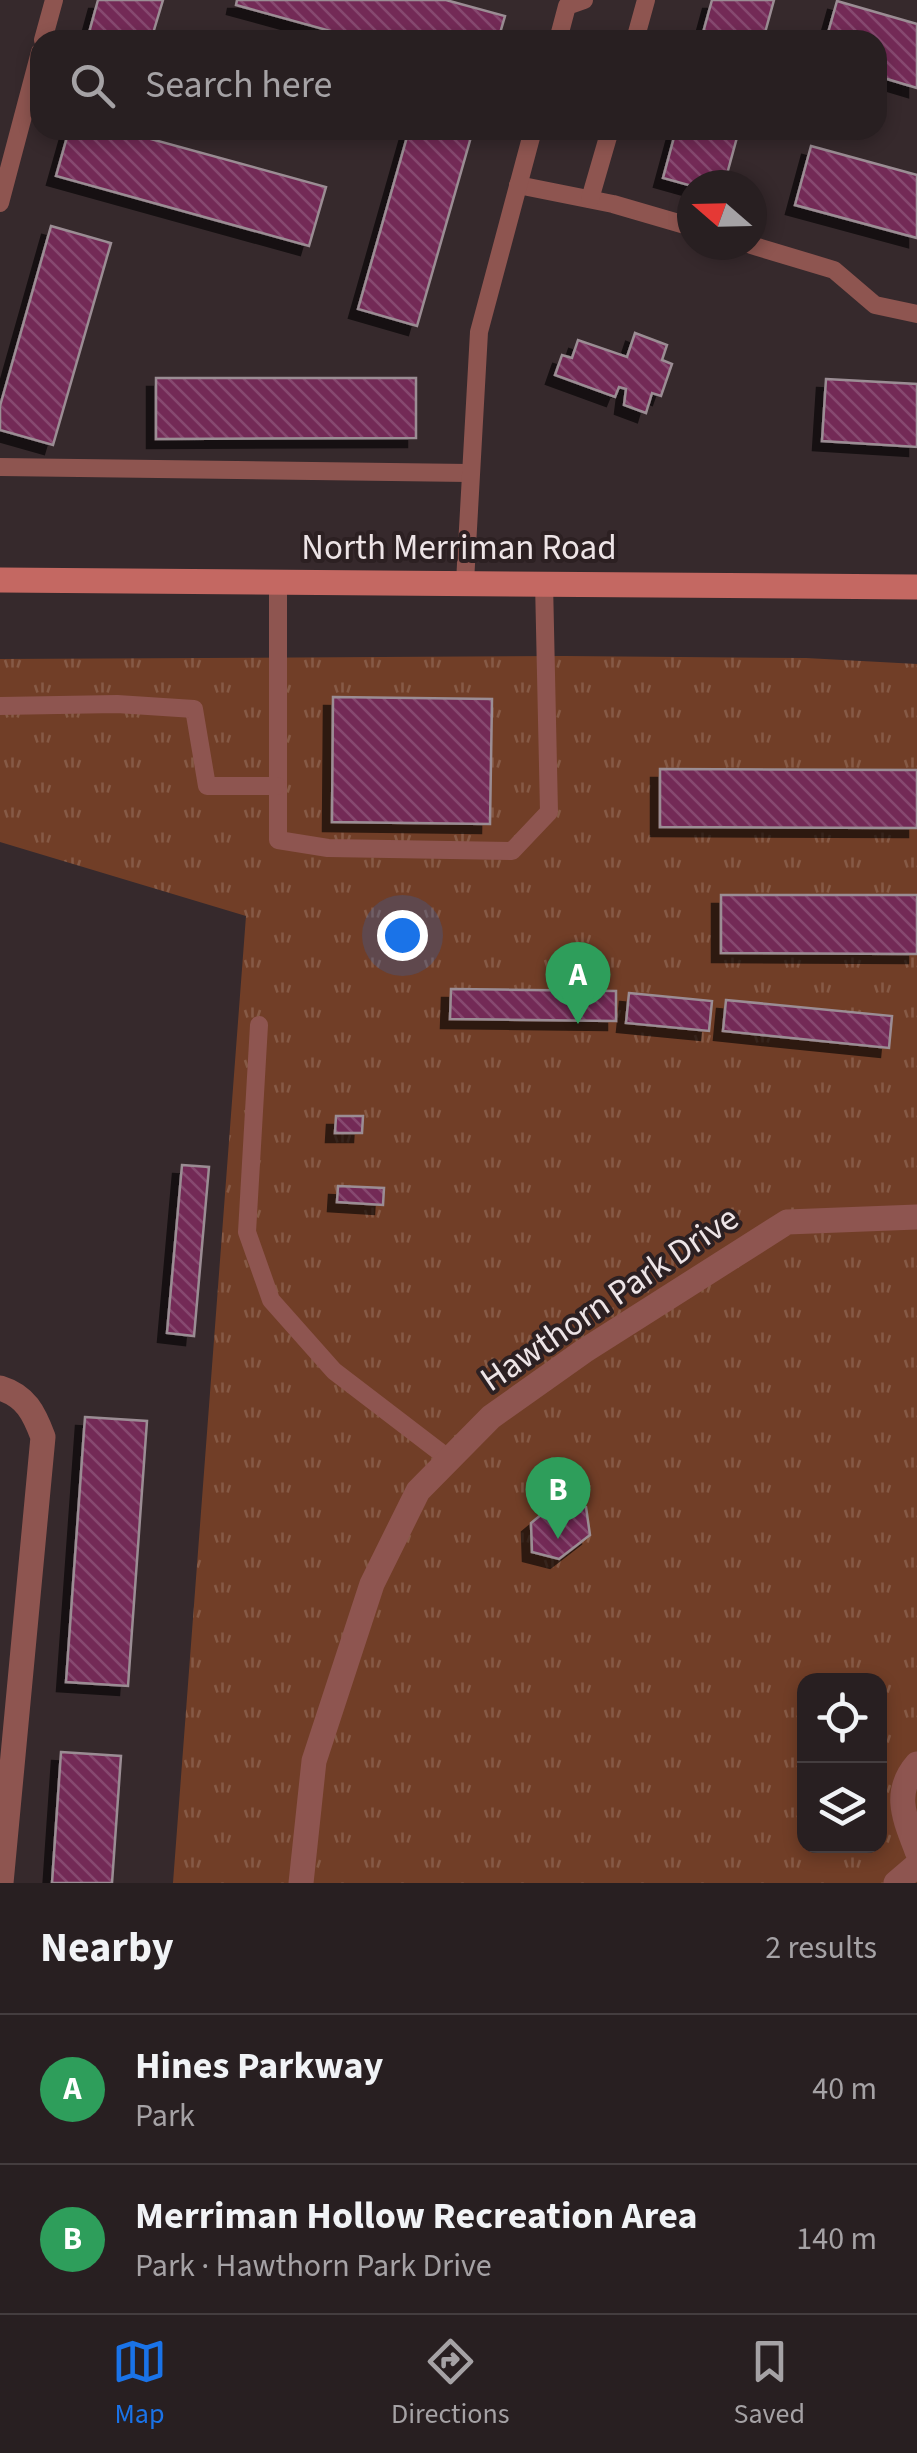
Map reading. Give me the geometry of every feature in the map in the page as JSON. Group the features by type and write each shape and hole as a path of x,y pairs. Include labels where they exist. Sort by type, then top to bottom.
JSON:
{"main road":[{"name":"North Merriman Road","path":"0,580 917,587"}],"street":[{"name":"Hawthorn Park Drive","path":"300,1883 314,1761 372,1584 418,1491 491,1417 584,1350 787,1222 917,1217"},
{"path":"0,1388 26,1402 43,1437 1,1883"},
{"path":"917,1764 908,1774 899,1806 917,1852"},
{"path":"896,1883 917,1865"}],"lane":[{"path":"46,30 54,0"},
{"path":"561,30 567,6 584,0"},
{"path":"638,30 646,0"},
{"path":"0,203 30,90"},
{"path":"465,582 478,332 530,140"},
{"path":"590,199 607,140"},
{"path":"518,185 590,199 677,223"},
{"path":"767,250 834,270 875,305 917,314"},
{"path":"0,466 469,472"},
{"path":"278,581 278,840 328,848 512,852 548,812 544,582"},
{"path":"0,706 116,704 194,709 207,786 277,786"},
{"path":"259,1024 247,1232 271,1300 334,1371 449,1460"}],"green space":[{"path":"564,656 806,658 917,664 917,1883 173,1883 246,916 0,842 0,659"}],"building":[{"path":"98,0 163,0 154,30 90,30"},
{"path":"237,0 446,0 505,16 501,30 327,30 236,5"},
{"path":"712,0 774,0 766,30 704,30"},
{"path":"837,1 917,24 917,88 887,79 887,30 829,30"},
{"path":"66,140 154,140 326,187 309,246 56,176"},
{"path":"406,140 470,140 417,326 358,309"},
{"path":"673,140 736,140 728,170 677,170 677,182 663,178"},
{"path":"811,146 917,175 917,238 795,205"},
{"path":"51,226 111,243 53,445 0,430 0,406"},
{"path":"635,333 667,345 662,360 672,364 661,396 652,393 646,413 624,405 626,389 619,387 615,397 555,375 562,355 572,358 578,340 627,357"},
{"path":"156,378 416,378 416,438 156,439"},
{"path":"826,379 917,384 917,447 822,441"},
{"path":"333,697 492,699 490,824 332,822"},
{"path":"660,769 917,770 917,828 660,827"},
{"path":"721,895 917,895 917,954 721,953"},
{"path":"451,989 616,991 616,1021 450,1019"},
{"path":"629,993 712,1001 709,1031 626,1023"},
{"path":"726,1000 892,1016 889,1048 723,1031"},
{"path":"336,1116 363,1116 362,1133 335,1133"},
{"path":"182,1165 209,1167 194,1336 167,1333"},
{"path":"338,1186 384,1188 383,1205 337,1202"},
{"path":"85,1417 147,1421 128,1686 66,1682"},
{"path":"559,1500 586,1507 590,1535 559,1559 532,1552 531,1523"},
{"path":"61,1752 121,1756 112,1883 52,1883"}],"place":[{"name":"Hines Parkway","path":"578,1024"},
{"name":"Merriman Hollow Recreation Area","path":"558,1539"}]}
